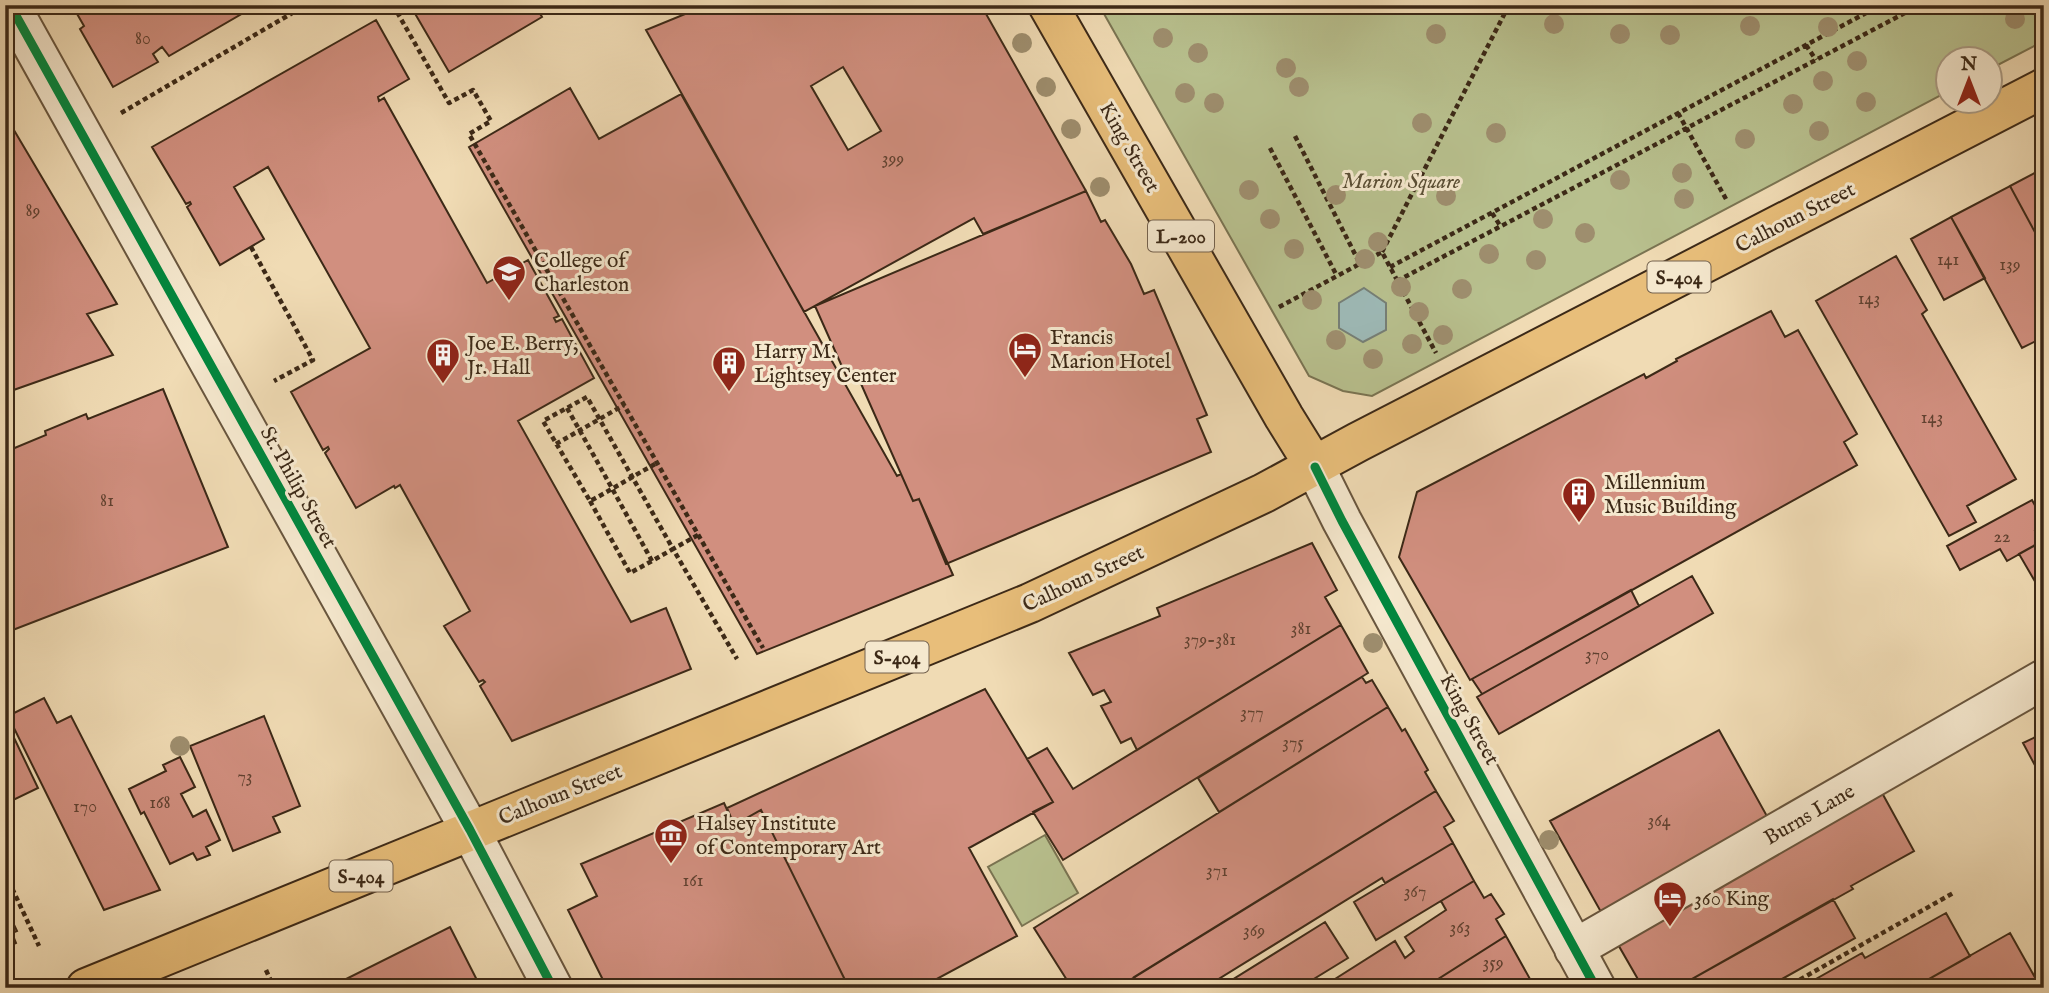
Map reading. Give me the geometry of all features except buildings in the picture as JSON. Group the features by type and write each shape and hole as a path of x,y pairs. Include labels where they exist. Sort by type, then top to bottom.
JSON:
{"main road":[{"name":"King Street","path":"1048,5 1315,467"},
{"name":"Calhoun Street","path":"86,988 1030,603 1264,493 2044,88"}],"street":[{"name":"St. Philip Street","path":"10,5 470,830 552,988"},
{"name":"King Street","path":"1315,467 1596,988"},
{"name":"Burns Lane","path":"1574,949 2044,679"}],"path":[{"path":"121,113 306,5"},
{"path":"393,5 449,103 473,90 491,121 469,134 763,648"},
{"path":"1279,307 1382,253 1509,5"},
{"path":"1390,267 1881,5"},
{"path":"1398,281 1920,5"},
{"path":"1806,45 1816,60"},
{"path":"1678,113 1727,199"},
{"path":"1295,136 1360,264"},
{"path":"1270,148 1337,276"},
{"path":"1492,212 1501,227"},
{"path":"251,247 313,360 274,381"},
{"path":"1382,253 1436,353"},
{"path":"698,535 673,549 652,561 630,573 543,421 587,397 673,549 737,659"},
{"path":"556,444 624,405"},
{"path":"567,408 652,561"},
{"path":"590,502 657,463"},
{"path":"5,873 39,946"},
{"path":"1785,988 1955,892"},
{"path":"266,970 274,988"}],"green space":[{"name":"Marion Square","path":"1099,5 2044,5 2044,41 2004,62 2004,46 1934,46 1934,99 1372,396 1343,391 1309,376"},
{"path":"1045,835 1078,893 1022,926 988,867"}],"water":[{"path":"1364,288 1386,303 1386,330 1363,342 1339,328 1339,303"}],"cycle path":[{"path":"10,5 470,830 553,988"},
{"path":"1315,467 1596,988"}],"place":[{"name":"College of Charleston","path":"509,302"},
{"name":"Francis Marion Hotel","path":"1025,379"},
{"name":"Joe E. Berry, Jr. Hall","path":"443,385"},
{"name":"Harry M. Lightsey Center","path":"729,393"},
{"name":"Millennium Music Building","path":"1579,524"},
{"name":"Halsey Institute of Contemporary Art","path":"671,865"},
{"name":"360 King","path":"1670,928"}]}
